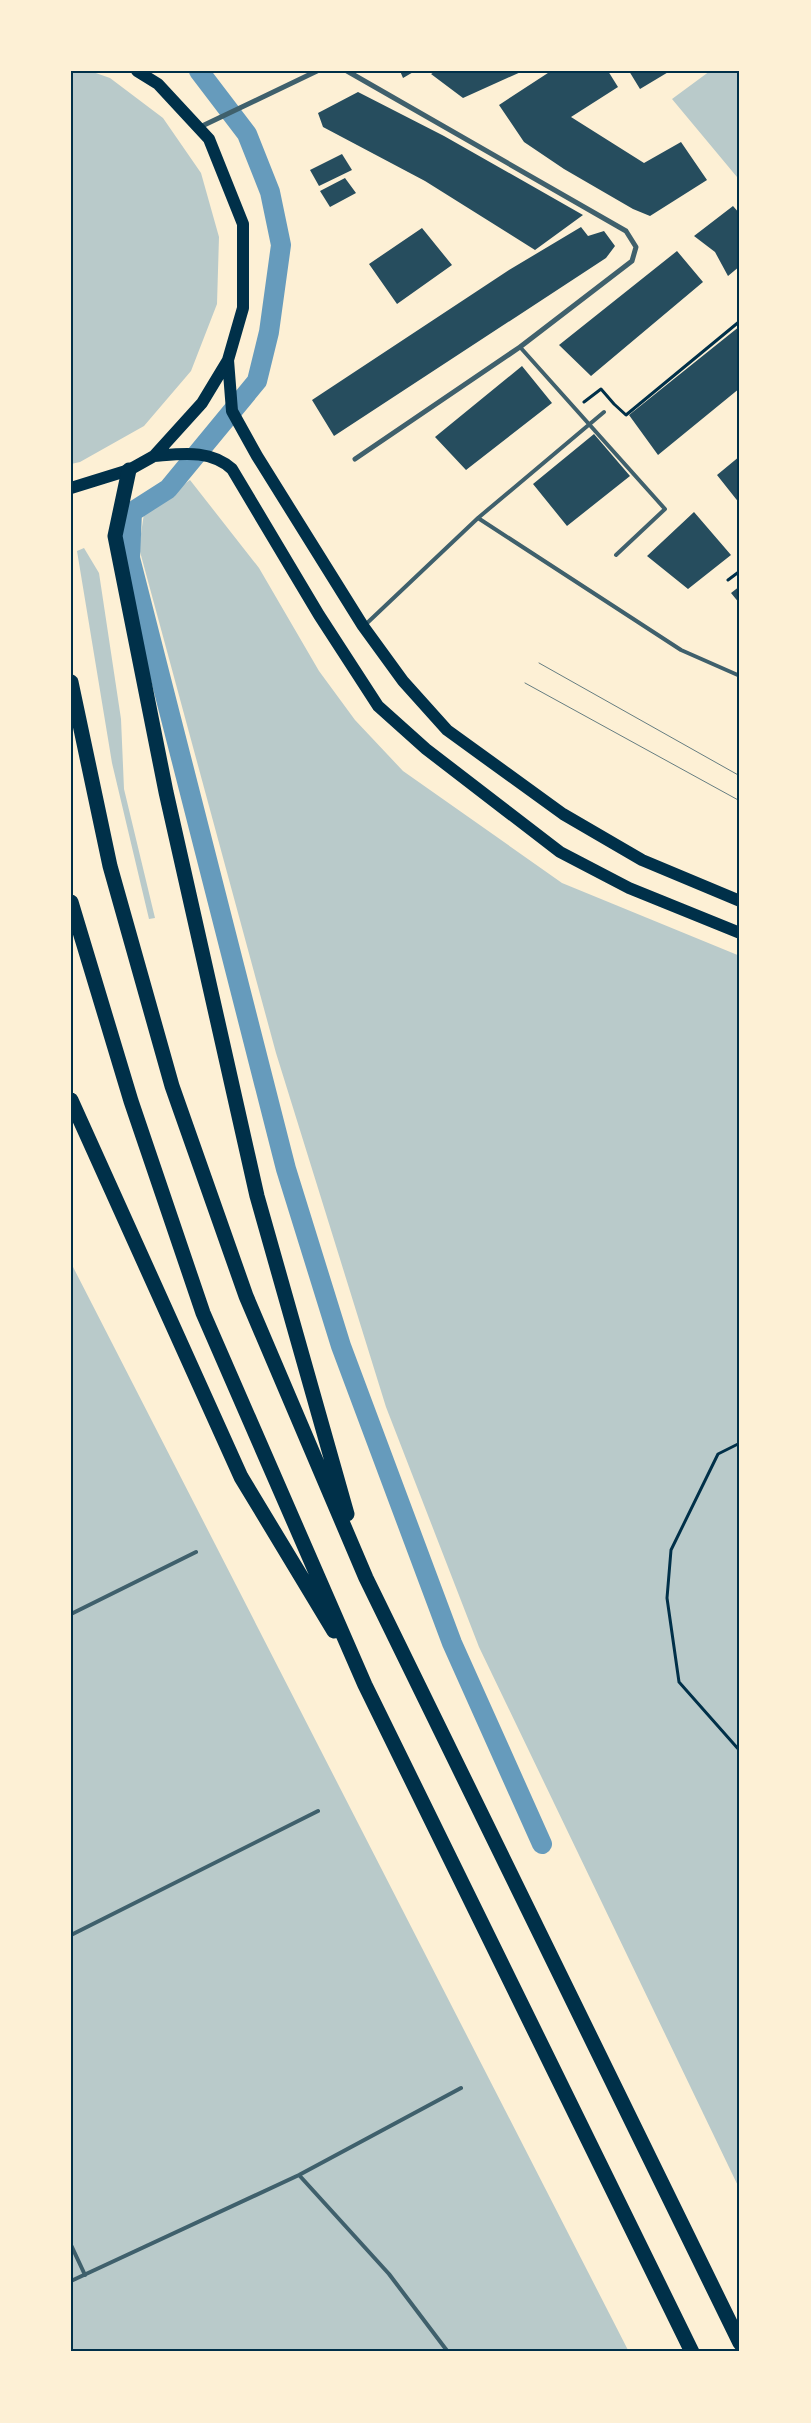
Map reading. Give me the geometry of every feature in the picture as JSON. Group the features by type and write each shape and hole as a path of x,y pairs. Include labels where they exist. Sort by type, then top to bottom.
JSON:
{"highway":[{"path":"129,470 115,536 166,792 257,1196 366,1578"},
{"path":"71,682 110,866 172,1086 246,1296 366,1578 740,2343"},
{"path":"71,902 131,1100 203,1313 365,1685 692,2352"},
{"path":"71,1100 241,1477 365,1685"}],"main road":[{"path":"71,488 129,470 154,456 202,403 228,360 243,308 243,224 204,124 158,84 137,71"},
{"path":"228,360 232,411 257,456 363,626 403,681 447,730 579,823 642,860 740,901"},
{"path":"154,456 200,453 226,464 232,469 319,615 378,706 426,749 560,852 629,888 740,933"}],"street":[{"path":"204,124 268,94 305,74 317,71"},
{"path":"347,71 626,230 636,247 632,261 520,347 355,459"}],"lane":[{"path":"520,347 666,509 616,555"},
{"path":"363,626 478,518 604,412"},
{"path":"478,518 681,650 740,676"},
{"path":"71,1614 196,1552"},
{"path":"71,1934 318,1811"},
{"path":"71,2281 299,2175 461,2088"},
{"path":"299,2175 390,2274 448,2352"},
{"path":"71,2245 86,2275"}],"path":[{"path":"575,408 600,389 626,415 740,320"},
{"path":"604,412 614,404"},
{"path":"728,580 740,571"},
{"path":"740,1443 718,1454 671,1550 668,1598 679,1682 740,1751"}],"shaded area":[{"path":"71,71 90,71 110,78 163,118 201,173 219,237 217,304 191,371 144,426 80,462 71,464"},
{"path":"710,71 740,71 740,174 737,177 672,99"},
{"path":"190,480 259,568 319,671 355,720 403,771 562,883 740,956 740,2190 479,1647 386,1407 276,1053 139,548 144,513"},
{"path":"84,548 99,573 121,719 124,789 155,918 149,919 112,763 77,551"},
{"path":"71,1263 629,2352 71,2352"}],"building":[{"path":"400,71 415,71 403,78"},
{"path":"436,71 523,71 463,98 431,74"},
{"path":"551,71 608,71 618,87 571,117 644,163 681,142 707,180 650,216 633,209 564,169 524,142 499,105"},
{"path":"629,71 670,71 640,89"},
{"path":"358,92 444,136 583,215 535,250 425,181 323,127 318,113"},
{"path":"342,154 352,170 319,186 310,170"},
{"path":"345,178 356,193 330,207 320,191"},
{"path":"733,206 740,214 740,266 728,276 715,252 694,236"},
{"path":"581,227 588,236 604,231 615,246 606,258 334,436 312,400 509,270"},
{"path":"422,228 452,265 397,304 369,264"},
{"path":"677,251 703,282 591,376 559,345"},
{"path":"740,326 740,388 658,455 629,415"},
{"path":"522,366 552,403 466,470 435,437"},
{"path":"594,434 630,476 567,526 533,484"},
{"path":"740,456 740,504 717,475"},
{"path":"694,512 731,555 688,589 647,556"},
{"path":"740,586 740,604 731,593"}],"waterway":[{"path":"199,71 247,134 270,192 281,245 269,332 257,381 168,489 132,512 130,558 286,1169 341,1346 452,1643 542,1844"}],"tram line":[{"path":"539,663 740,776"},
{"path":"525,683 740,801"}]}
